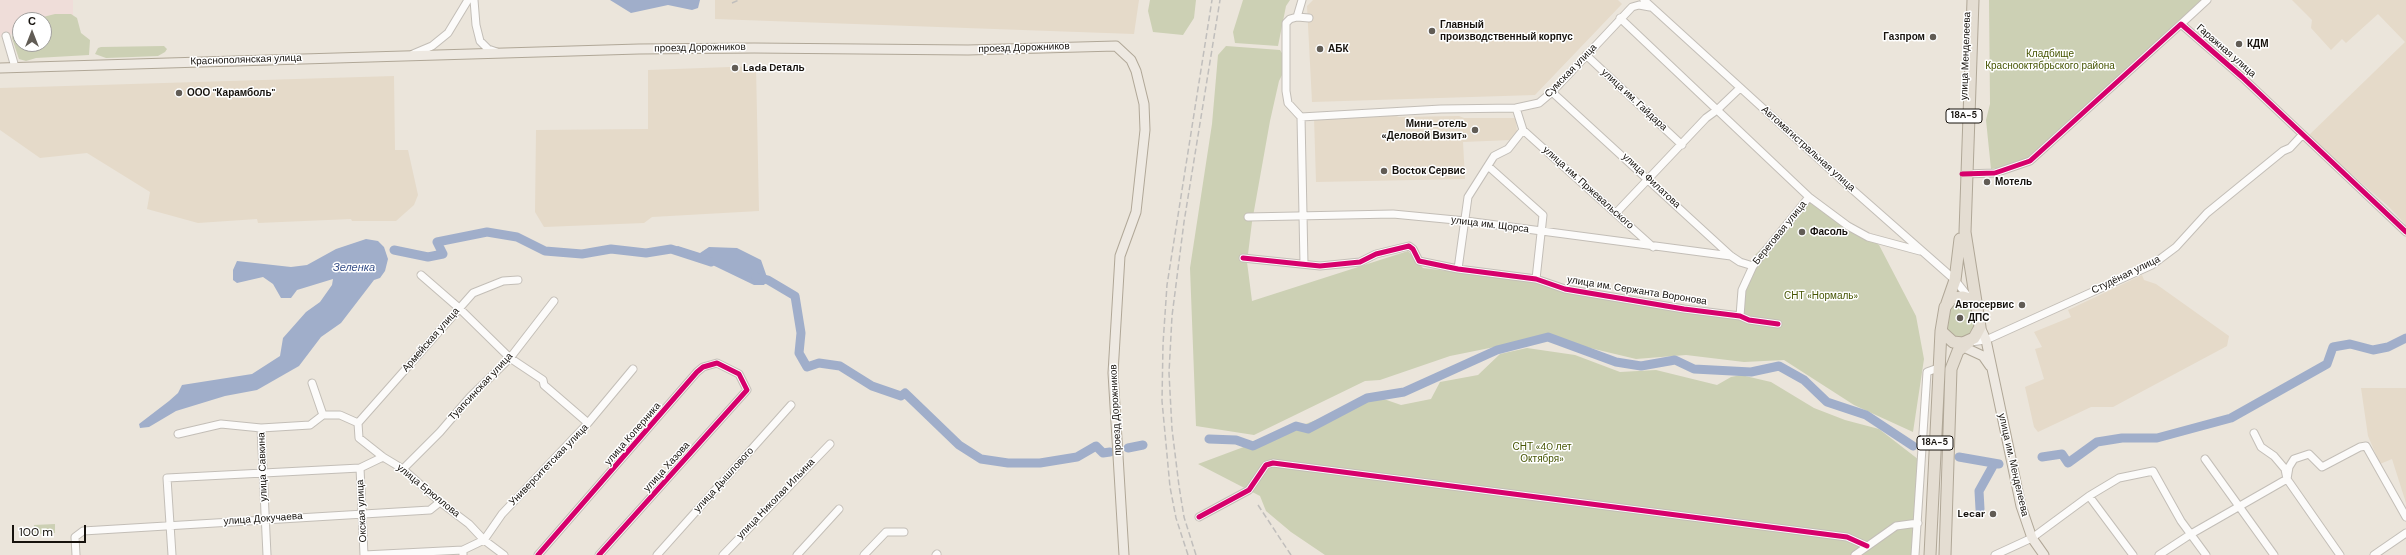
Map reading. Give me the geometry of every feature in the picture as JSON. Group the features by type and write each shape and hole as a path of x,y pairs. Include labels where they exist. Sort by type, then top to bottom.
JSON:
{"highway":[{"name":"улица Менделеева","path":"1968,0 1964,174 1966,194 1965,232 1973,303"},
{"name":"улица Менделеева","path":"1955,280 1964,174 1973,0"},
{"name":"18А-5","path":"1930,555 1941,331 1947,302 1955,280"},
{"path":"1947,302 1955,297 1973,303"},
{"name":"18А-5","path":"1945,555 1950,381 1954,358 1962,344 1977,335 1980,327 1973,303"},
{"path":"1941,331 1962,344"}],"main road":[{"name":"проезд Дорожников","path":"410,55 503,54 639,49 754,48 968,50 1105,45 1116,46 1126,53 1136,71 1144,104 1145,130 1136,212 1120,256 1113,373 1124,555"},
{"name":"Краснополянская улица","path":"0,68 410,55"},
{"path":"1980,327 1986,340 1992,371"},
{"path":"1962,344 1983,356 1992,371"},
{"name":"улица им. Менделеева","path":"1992,371 2021,506 2032,538 2044,555"}],"street":[{"name":"Краснополянская улица","path":"410,55 432,46 448,33 468,0"},
{"path":"474,0 476,25 480,41 488,49 503,54"},
{"path":"1297,17 1302,0"},
{"name":"Автомагистральная улица","path":"1644,0 1955,280 1973,303"},
{"path":"2181,24 2206,0"},
{"name":"Сумская улица","path":"1301,117 1442,109 1516,108 1539,103 1552,92 1632,7 1639,5 1652,7"},
{"path":"1304,264 1301,117 1288,103 1286,91 1286,23 1290,19 1297,17 1309,18"},
{"path":"1620,18 1809,197 1828,208 1848,226 1868,237 1898,244 1924,253"},
{"name":"Гаражная улица","path":"1964,174 1995,173 2030,161 2181,24 2242,77 2406,232"},
{"path":"6,36 15,67"},
{"name":"улица им. Гайдара","path":"1586,55 1682,145"},
{"path":"1616,213 1706,118 1717,110 1740,88"},
{"name":"улица Филатова","path":"1552,92 1649,179 1731,256 1740,262 1753,266"},
{"path":"1458,269 1466,221 1468,197 1494,156 1508,149 1523,130 1516,108"},
{"name":"улица им. Пржевальского","path":"1523,130 1653,247"},
{"name":"Студёная улица","path":"1962,344 1986,340 2152,265 2176,247 2207,213 2283,151 2290,148 2302,135"},
{"path":"1488,166 1543,215 1536,279"},
{"name":"Береговая улица","path":"1740,316 1742,290 1753,266 1809,197"},
{"name":"улица им. Щорса","path":"1248,218 1393,214 1466,221 1653,247 1731,256"},
{"name":"улица им. Сержанта Воронова","path":"1243,258 1320,266 1360,262 1376,254 1409,246 1414,249 1419,261 1458,269 1536,279 1565,288 1684,309 1740,316 1749,320 1778,324"},
{"path":"421,275 459,308 510,358 543,380 544,385 588,423"},
{"name":"Армейская улица","path":"358,423 459,308 481,288 503,281 518,280"},
{"name":"Туапсинская улица","path":"403,469 440,432 470,397 510,358 554,301"},
{"name":"улица Коперника","path":"538,555 703,367 716,363 739,374 747,390"},
{"path":"1915,555 1927,372 1938,368"},
{"name":"Университетская улица","path":"463,553 484,540 502,514 588,423 633,369"},
{"path":"312,383 323,415"},
{"name":"улица Хазова","path":"599,555 747,390"},
{"name":"улица Дышлового","path":"657,555 791,405"},
{"path":"178,434 221,424 261,428 310,425 323,415 340,415 358,423"},
{"name":"улица Брюллова","path":"358,423 360,438 383,457 403,469 440,502 469,524 484,540 504,555"},
{"name":"улица Савкина","path":"261,428 266,555"},
{"path":"2254,433 2261,447 2274,456 2285,469 2287,479 2340,555"},
{"name":"улица Николая Ильина","path":"723,555 830,444"},
{"path":"2287,479 2289,467 2294,459 2309,454 2322,467 2360,447 2366,446 2406,517"},
{"path":"172,555 167,478 360,468 383,457"},
{"path":"2205,459 2274,555"},
{"path":"1199,517 1249,490 1266,466 1273,463 1847,537 1867,546"},
{"name":"Окская улица","path":"360,468 364,555"},
{"path":"1995,555 2032,538 2089,496 2119,478 2152,471 2181,521 2206,555"},
{"path":"2159,555 2238,506 2287,479"},
{"path":"2089,496 2133,555"},
{"name":"улица Докучаева","path":"76,555 75,537 83,531 363,512 430,510 440,502"},
{"path":"797,555 839,509"},
{"path":"1855,555 1896,526 1918,522"},
{"path":"864,555 886,532 904,532"},
{"path":"2374,555 2406,533"},
{"path":"364,555 463,553"}],"shaded area":[{"path":"0,0 73,0 73,20 52,20 52,12 12,12 12,34 0,37"},
{"path":"715,0 1139,0 1134,34 715,19"},
{"path":"1313,0 1618,0 1622,4 1535,95 1312,102 1307,6"},
{"path":"2292,0 2406,0 2406,228 2403,226 2405,224 2389,207 2317,144 2306,138 2405,42 2378,14 2346,43 2342,39 2331,50 2311,28 2312,20"},
{"path":"756,66 759,211 652,217 644,223 544,227 535,212 536,130 648,129 648,70"},
{"path":"394,76 395,150 408,150 418,195 414,205 396,221 352,221 351,219 258,223 257,219 198,223 147,209 150,192 87,153 40,158 0,130 0,88"},
{"path":"1391,114 1399,117 1459,116 1464,118 1516,118 1517,133 1511,140 1463,142 1465,179 1316,182 1314,117"},
{"path":"2142,275 2144,280 2156,284 2229,336 2227,346 2113,407 2091,407 2038,432 2034,427 2025,387 2044,379 2035,349 2042,347 2034,332 2071,317 2068,310"},
{"path":"2361,388 2406,388 2406,503 2392,459 2380,464 2368,436"}],"green space":[{"path":"1150,0 1196,0 1194,18 1183,35 1153,32 1148,11"},
{"path":"1243,0 1290,0 1286,6 1278,46 1235,43 1233,32"},
{"name":"Кладбище Краснооктябрьского района","path":"1989,0 2203,0 2032,156 2013,165 1991,169 1986,120 1990,104"},
{"path":"71,14 77,18 81,33 90,40 89,55 36,58 26,61 19,59 17,52 52,52 52,15"},
{"path":"164,46 167,49 158,56 106,58 95,54 98,48 101,47"},
{"name":"СНТ «Нормаль»","path":"1226,46 1280,50 1285,58 1286,67 1279,81 1270,121 1252,222 1247,262 1252,301 1408,251 1423,268 1540,282 1736,317 1755,255 1812,198 1879,245 1916,316 1924,359 1913,432 1854,405 1784,360 1744,362 1686,355 1636,359 1544,337 1450,356 1380,380 1365,381 1254,435 1196,426 1190,268 1212,124 1218,55"},
{"path":"1953,301 1969,302 1975,318 1975,333 1959,340 1947,333 1945,319"},
{"name":"СНТ «40 лет Октября»","path":"1527,348 1575,355 1620,372 1656,370 1717,385 1731,377 1741,375 1771,382 1814,408 1845,420 1879,429 1923,463 1919,555 1325,555 1291,532 1266,511 1260,496 1198,464 1378,397 1401,405 1431,399 1440,382 1478,375 1500,354"},
{"path":"55,524 55,533 35,534 34,525"}],"water":[{"path":"610,0 700,0 698,8 692,10 668,5 631,13"},
{"name":"Зеленка","path":"366,239 378,241 384,247 388,259 385,271 380,278 374,280 341,323 321,337 299,366 257,390 225,396 176,411 149,427 140,428 139,424 178,393 182,385 252,374 280,356 283,338 306,312 320,302 332,285 333,279 297,290 291,298 281,298 273,284 263,277 237,283 233,280 233,270 237,261 291,267 307,265 336,249"},
{"path":"678,246 700,253 709,247 737,248 761,260 768,280 764,285 754,285 698,258 671,249"}],"waterway":[{"path":"394,250 428,257 443,254 437,242 487,232 517,237 545,251 582,254 611,249 646,253 671,249 711,262"},
{"path":"756,277 768,280 795,296 801,333 799,353 807,367 819,363 840,366 872,386 901,396 905,393 959,445 981,459 1008,463 1040,463 1077,457 1096,446 1103,453 1110,452"},
{"path":"1209,439 1236,440 1253,446 1296,426 1308,429 1367,398 1404,392 1497,350 1548,337 1616,362 1641,366 1675,360 1694,369 1751,372 1779,366 1804,380 1827,402 1866,415 1913,446"},
{"path":"2042,457 2062,454 2068,463 2097,442 2122,438 2157,438 2231,418 2327,364 2333,347 2350,344 2373,350 2388,347 2406,338"},
{"path":"1128,448 1143,445"},
{"path":"1959,457 1999,464"},
{"path":"1980,509 1979,491 1994,464"}],"railway":[{"path":"732,3 739,0"},
{"path":"1188,555 1176,518 1170,487 1162,401 1163,344 1167,285 1212,0"},
{"path":"1196,555 1184,517 1179,486 1172,429 1169,373 1172,316 1184,222 1220,0"},
{"path":"1258,505 1291,555"}],"cycle path":[{"path":"1962,174 1995,173 2030,161 2181,24 2242,77 2406,232"},
{"path":"1243,258 1320,266 1360,262 1376,254 1409,246 1413,249 1419,261 1458,269 1536,279 1565,289 1684,309 1740,316 1749,320 1778,324"},
{"path":"538,555 697,372 703,367 717,363 739,374 747,390 599,555"},
{"path":"1199,517 1249,490 1266,465 1273,463 1847,537 1867,546"}],"place":[{"name":"Главный производственный корпус","path":"1432,31"},
{"name":"Газпром","path":"1933,37"},
{"name":"КДМ","path":"2239,44"},
{"name":"АБК","path":"1320,49"},
{"name":"Lada Dеталь","path":"735,68"},
{"name":"ООО \"Карамболь\"","path":"179,93"},
{"name":"Мини-отель «Деловой Визит»","path":"1475,130"},
{"name":"Восtок Сервис","path":"1384,171"},
{"name":"Мотель","path":"1987,182"},
{"name":"Фасоль","path":"1802,232"},
{"name":"Автосервис","path":"2022,305"},
{"name":"ДПС","path":"1960,318"},
{"name":"Lecar","path":"1993,514"}]}
